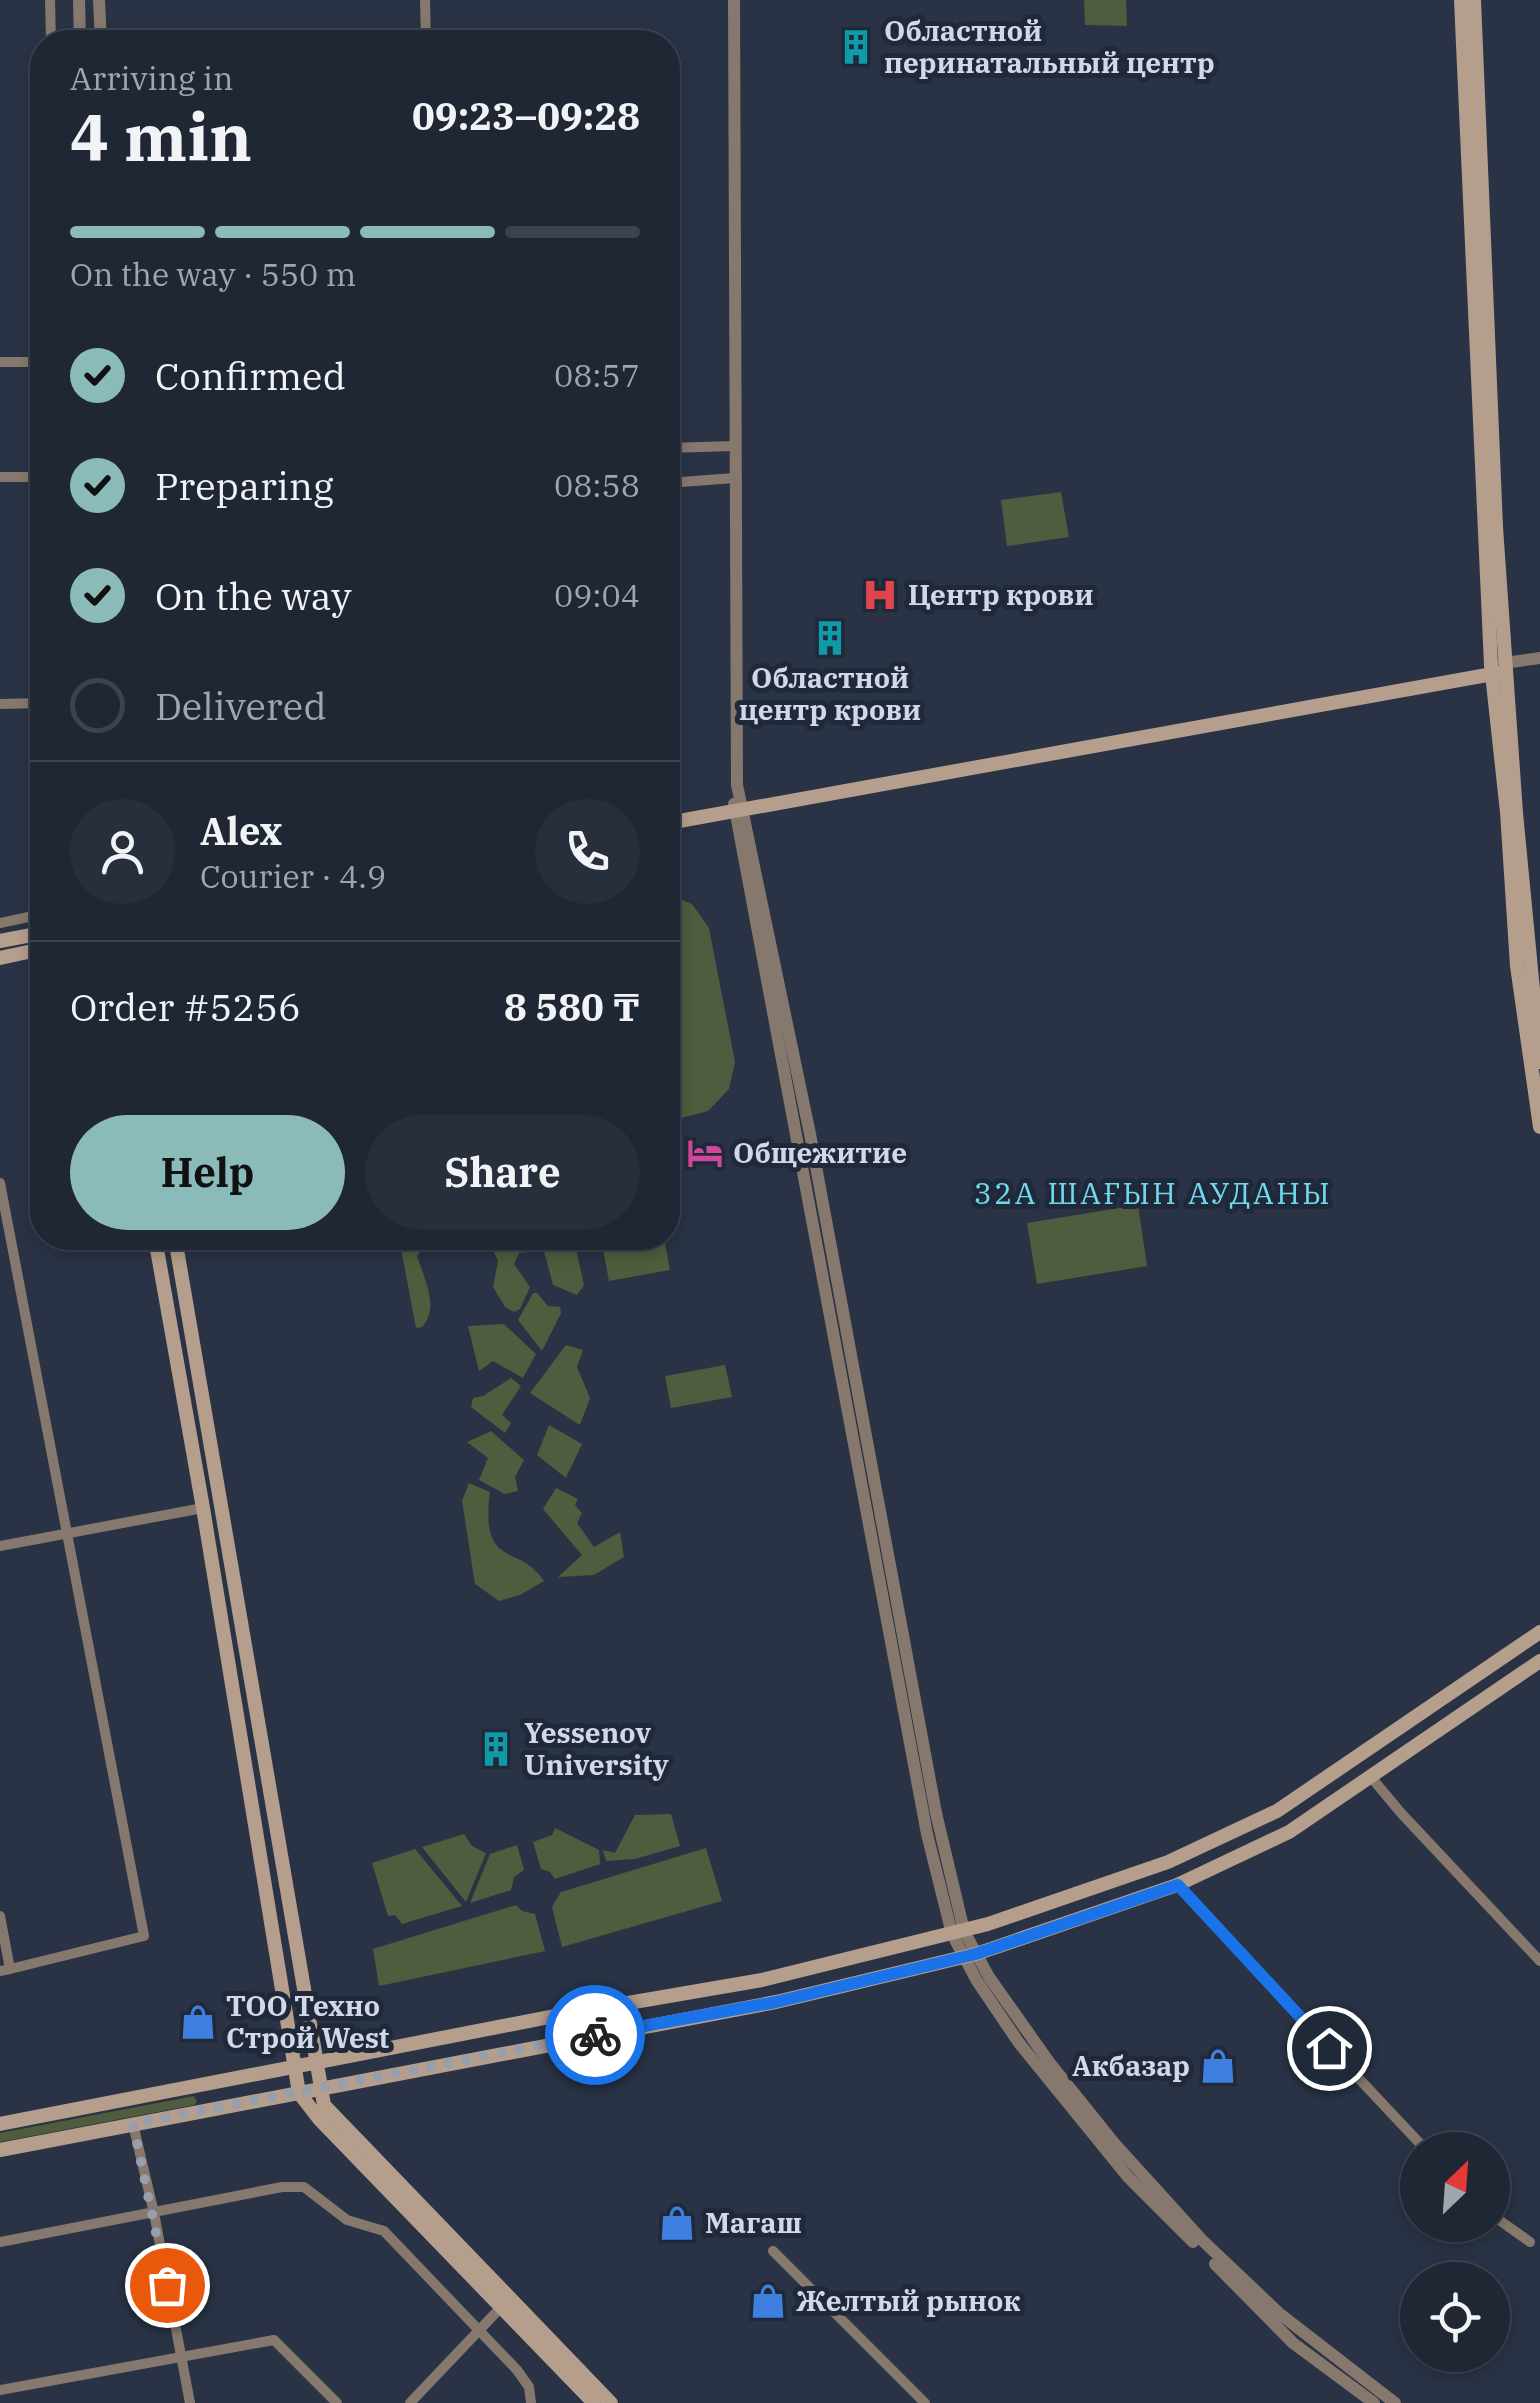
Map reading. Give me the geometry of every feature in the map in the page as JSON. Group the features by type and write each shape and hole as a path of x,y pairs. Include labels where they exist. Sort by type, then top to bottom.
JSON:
{"main road":[{"path":"1461,0 1516,966 1540,1128"},
{"path":"1474,0 1498,669 1540,1062"},
{"path":"680,813 1498,669"},
{"path":"680,820 739,806"},
{"path":"0,940 30,935"},
{"path":"0,958 30,952"},
{"path":"157,1250 299,2093 320,2120 505,2304 611,2403"},
{"path":"177,1250 324,2105 594,2403"},
{"path":"0,2124 570,2013 762,1980 958,1932 1168,1862 1277,1811 1540,1632"},
{"path":"0,2150 776,2002 969,1956 1178,1885 1289,1832 1540,1661"},
{"path":"1168,1862 1178,1885"},
{"path":"203,2086 208,2110"}],"street":[{"path":"50,0 51,30"},
{"path":"78,0 79,30"},
{"path":"99,0 100,30"},
{"path":"425,0 426,30"},
{"path":"734,0 739,806 810,1134 958,1932 1019,2043 1128,2177 1294,2343 1374,2403"},
{"path":"0,362 30,362"},
{"path":"680,448 734,446"},
{"path":"0,477 30,476"},
{"path":"680,482 734,478"},
{"path":"1498,669 1534,660"},
{"path":"0,704 30,703"},
{"path":"0,923 29,917"},
{"path":"0,1183 144,1936 5,1970 0,1916"},
{"path":"0,1546 203,1508"},
{"path":"1371,1776 1394,1806 1540,1960"},
{"path":"1178,1885 1409,2132"},
{"path":"969,1956 1114,2143 1202,2240 1298,2330 1395,2403"},
{"path":"133,2124 190,2403"},
{"path":"0,2242 282,2186 304,2187 347,2220 384,2230 526,2382 531,2403"},
{"path":"1510,2228 1530,2242"},
{"path":"773,2251 925,2403"},
{"path":"410,2403 505,2304"},
{"path":"0,2390 274,2340 337,2403"}],"green space":[{"path":"1084,0 1126,0 1127,26 1085,25"},
{"path":"1061,492 1069,537 1007,546 1001,500"},
{"path":"680,899 692,904 709,928 735,1062 729,1089 708,1111 680,1118"},
{"path":"1138,1205 1147,1266 1037,1284 1027,1223"},
{"path":"401,1250 421,1250 417,1256 430,1311 422,1327 416,1328"},
{"path":"493,1250 576,1250 584,1285 577,1295 553,1285 544,1251 519,1253 514,1264 530,1287 520,1309 514,1312 505,1307 493,1287 498,1261"},
{"path":"603,1250 666,1250 670,1270 609,1281"},
{"path":"533,1293 548,1306 560,1307 561,1313 542,1351 518,1320"},
{"path":"504,1324 536,1354 523,1378 493,1361 479,1371 468,1326"},
{"path":"566,1345 583,1350 577,1367 590,1398 580,1425 530,1393"},
{"path":"725,1365 732,1397 671,1408 665,1376"},
{"path":"511,1378 521,1386 502,1415 511,1423 505,1433 471,1407 473,1398"},
{"path":"549,1425 582,1444 566,1478 537,1455"},
{"path":"491,1431 524,1460 515,1477 518,1491 505,1494 479,1480 488,1458 467,1442"},
{"path":"469,1483 490,1492 488,1517 496,1545 534,1569 544,1581 520,1595 499,1601 475,1584 462,1501"},
{"path":"556,1488 578,1499 575,1505 582,1513 577,1523 594,1547 620,1532 624,1557 594,1575 558,1577 582,1555 543,1509"},
{"path":"671,1814 680,1846 635,1859 606,1861 603,1850 615,1853 635,1815"},
{"path":"555,1828 599,1850 600,1864 555,1879 541,1869 533,1842 552,1835"},
{"path":"464,1834 472,1846 486,1853 466,1902 422,1847"},
{"path":"517,1845 524,1870 514,1877 511,1890 470,1903 490,1854"},
{"path":"706,1848 722,1901 562,1947 552,1907 561,1892"},
{"path":"415,1849 462,1906 402,1924 395,1915 388,1916 372,1863"},
{"path":"516,1905 535,1914 545,1951 379,1986 373,1949"},
{"path":"194,2096 194,2105 0,2142 0,2133"}],"way so far":[{"path":"167,2285 133,2124 595,2035"}],"place":[{"name":"Областной перинатальный центр","path":"856,47"},
{"name":"Центр крови","path":"880,595"},
{"name":"Областной центр крови","path":"830,638"},
{"name":"Общежитие","path":"705,1153"},
{"name":"Yessenov University","path":"496,1749"},
{"name":"ТОО Техно Строй West","path":"198,2022"},
{"name":"Акбазар","path":"1218,2066"},
{"name":"Магаш","path":"677,2223"},
{"name":"Желтый рынок","path":"768,2301"}],"district":[{"name":"32А ШАҒЫН АУДАНЫ","path":"1153,1194"}],"route":[{"path":"595,2035 776,2002 976,1954 1178,1885 1329,2048"}]}
